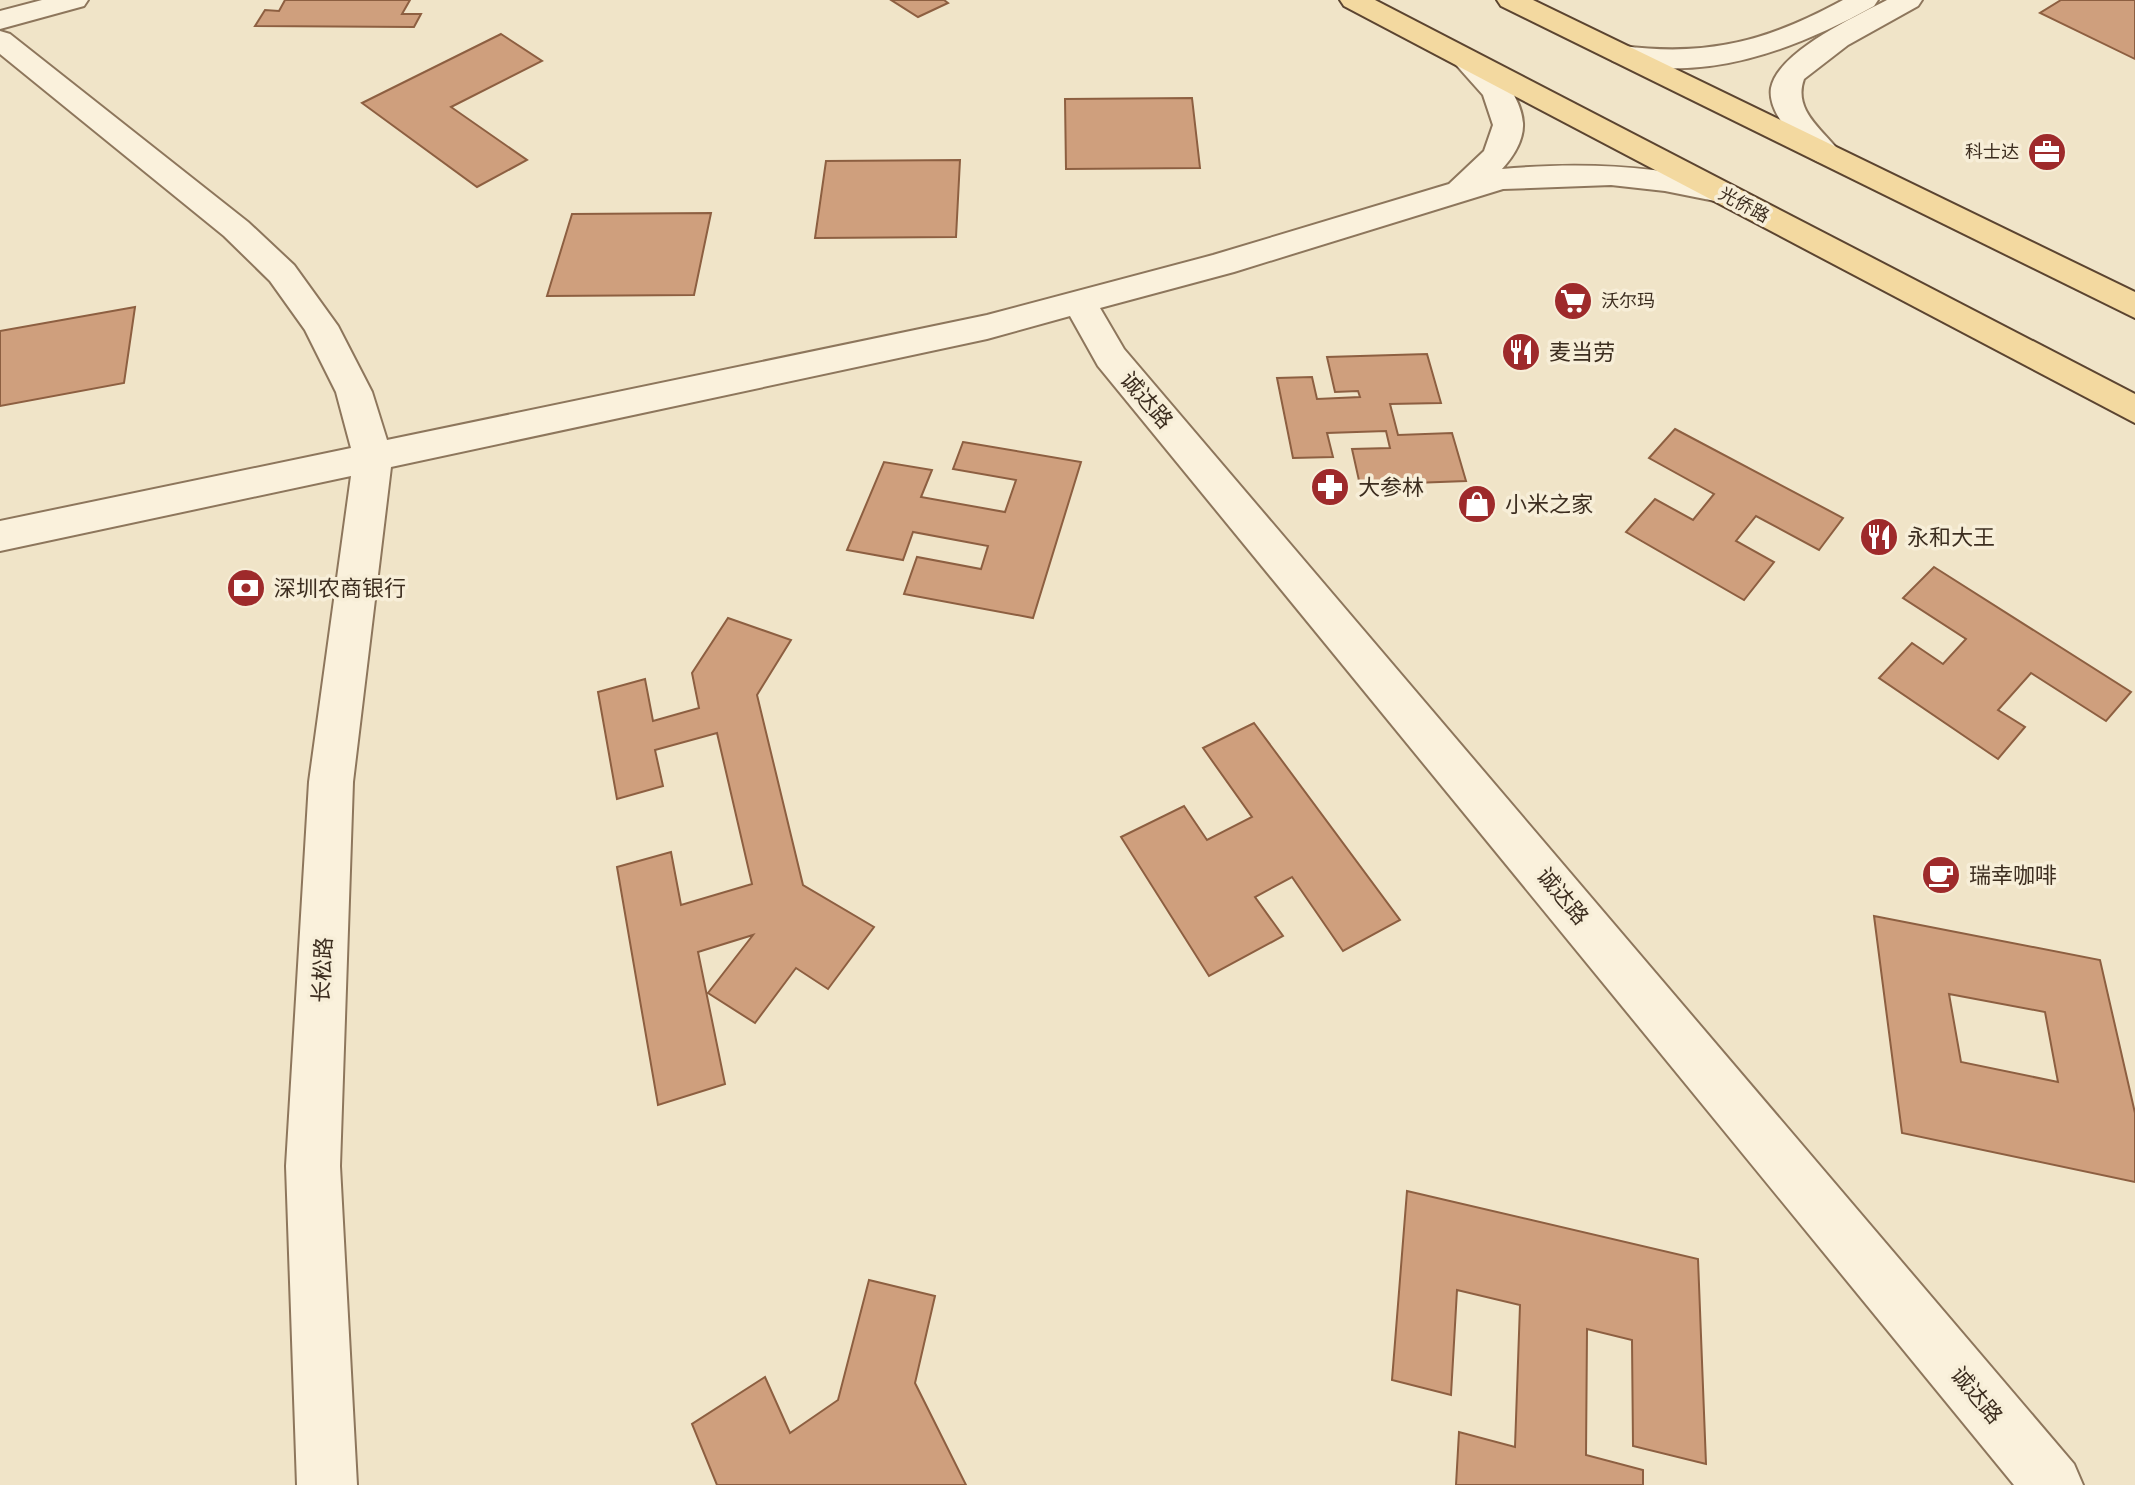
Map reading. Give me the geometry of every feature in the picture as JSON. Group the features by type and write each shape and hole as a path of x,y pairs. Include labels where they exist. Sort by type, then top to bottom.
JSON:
{"main road":[{"name":"光侨路","path":"1354,0 2135,410"},
{"path":"1511,0 2135,306"}],"street":[{"path":"0,20 74,0"},
{"path":"1623,55 1660,62 1728,56 1804,31 1864,0"},
{"path":"1826,155 1801,128 1789,106 1786,86 1792,71 1808,57 1908,0"},
{"path":"0,40 236,229 282,273 320,326 354,392 373,457"},
{"path":"1460,190 1490,169 1505,148 1509,123 1503,100 1489,79 1465,58"},
{"path":"0,536 971,331 1222,264 1500,179 1584,173 1673,180 1720,192"},
{"name":"诚达路","path":"1080,303 1111,357 2053,1485"},
{"name":"长松路","path":"327,1485 313,1166 331,782 373,457"}],"building":[{"path":"285,0 410,0 402,14 421,14 414,27 255,26 265,10 279,11"},
{"path":"891,0 944,0 948,3 918,17"},
{"path":"2061,0 2135,0 2135,59 2040,13"},
{"path":"501,34 542,61 451,107 527,160 477,187 362,103"},
{"path":"1192,98 1200,168 1066,169 1065,99"},
{"path":"960,160 956,237 815,238 826,161"},
{"path":"711,213 694,295 547,296 572,214"},
{"path":"135,307 124,383 0,406 0,331"},
{"path":"1427,354 1441,403 1390,404 1398,435 1452,433 1466,481 1360,485 1352,449 1390,448 1386,431 1327,433 1333,457 1293,458 1277,378 1312,377 1317,399 1360,397 1358,391 1335,392 1327,357"},
{"path":"1675,429 1843,518 1819,550 1756,516 1736,541 1774,562 1744,600 1626,532 1655,499 1693,520 1714,494 1649,458"},
{"path":"963,442 1081,462 1033,618 904,594 917,557 981,569 988,546 913,532 903,560 847,550 884,462 932,470 921,497 1005,512 1016,480 953,469"},
{"path":"1934,567 2131,692 2106,721 2031,673 1998,710 2025,727 1998,759 1879,678 1912,643 1943,664 1966,639 1903,598"},
{"path":"728,618 791,640 757,695 803,885 874,927 828,989 796,968 755,1023 708,993 753,935 698,952 725,1084 658,1105 617,867 671,852 681,905 752,884 717,733 655,750 663,786 617,799 598,692 645,679 653,721 699,708 692,673"},
{"path":"1254,723 1400,920 1343,951 1292,877 1255,897 1283,936 1209,976 1121,837 1184,806 1207,840 1252,817 1203,748"},
{"path":"1874,916 2100,960 2135,1113 2135,1182 1902,1133","holes":["1949,994 2045,1012 2058,1082 1961,1062"]},
{"path":"1407,1191 1698,1259 1706,1464 1633,1446 1632,1340 1587,1329 1586,1455 1643,1470 1643,1485 1456,1485 1459,1432 1515,1447 1520,1305 1457,1290 1451,1395 1392,1380"},
{"path":"869,1280 935,1296 915,1383 966,1485 717,1485 692,1424 765,1377 790,1433 838,1400"}],"place":[{"name":"科士达","path":"2047,152"},
{"name":"沃尔玛","path":"1573,301"},
{"name":"麦当劳","path":"1521,352"},
{"name":"大参林","path":"1330,487"},
{"name":"小米之家","path":"1477,504"},
{"name":"永和大王","path":"1879,537"},
{"name":"深圳农商银行","path":"246,588"},
{"name":"瑞幸咖啡","path":"1941,875"}]}
